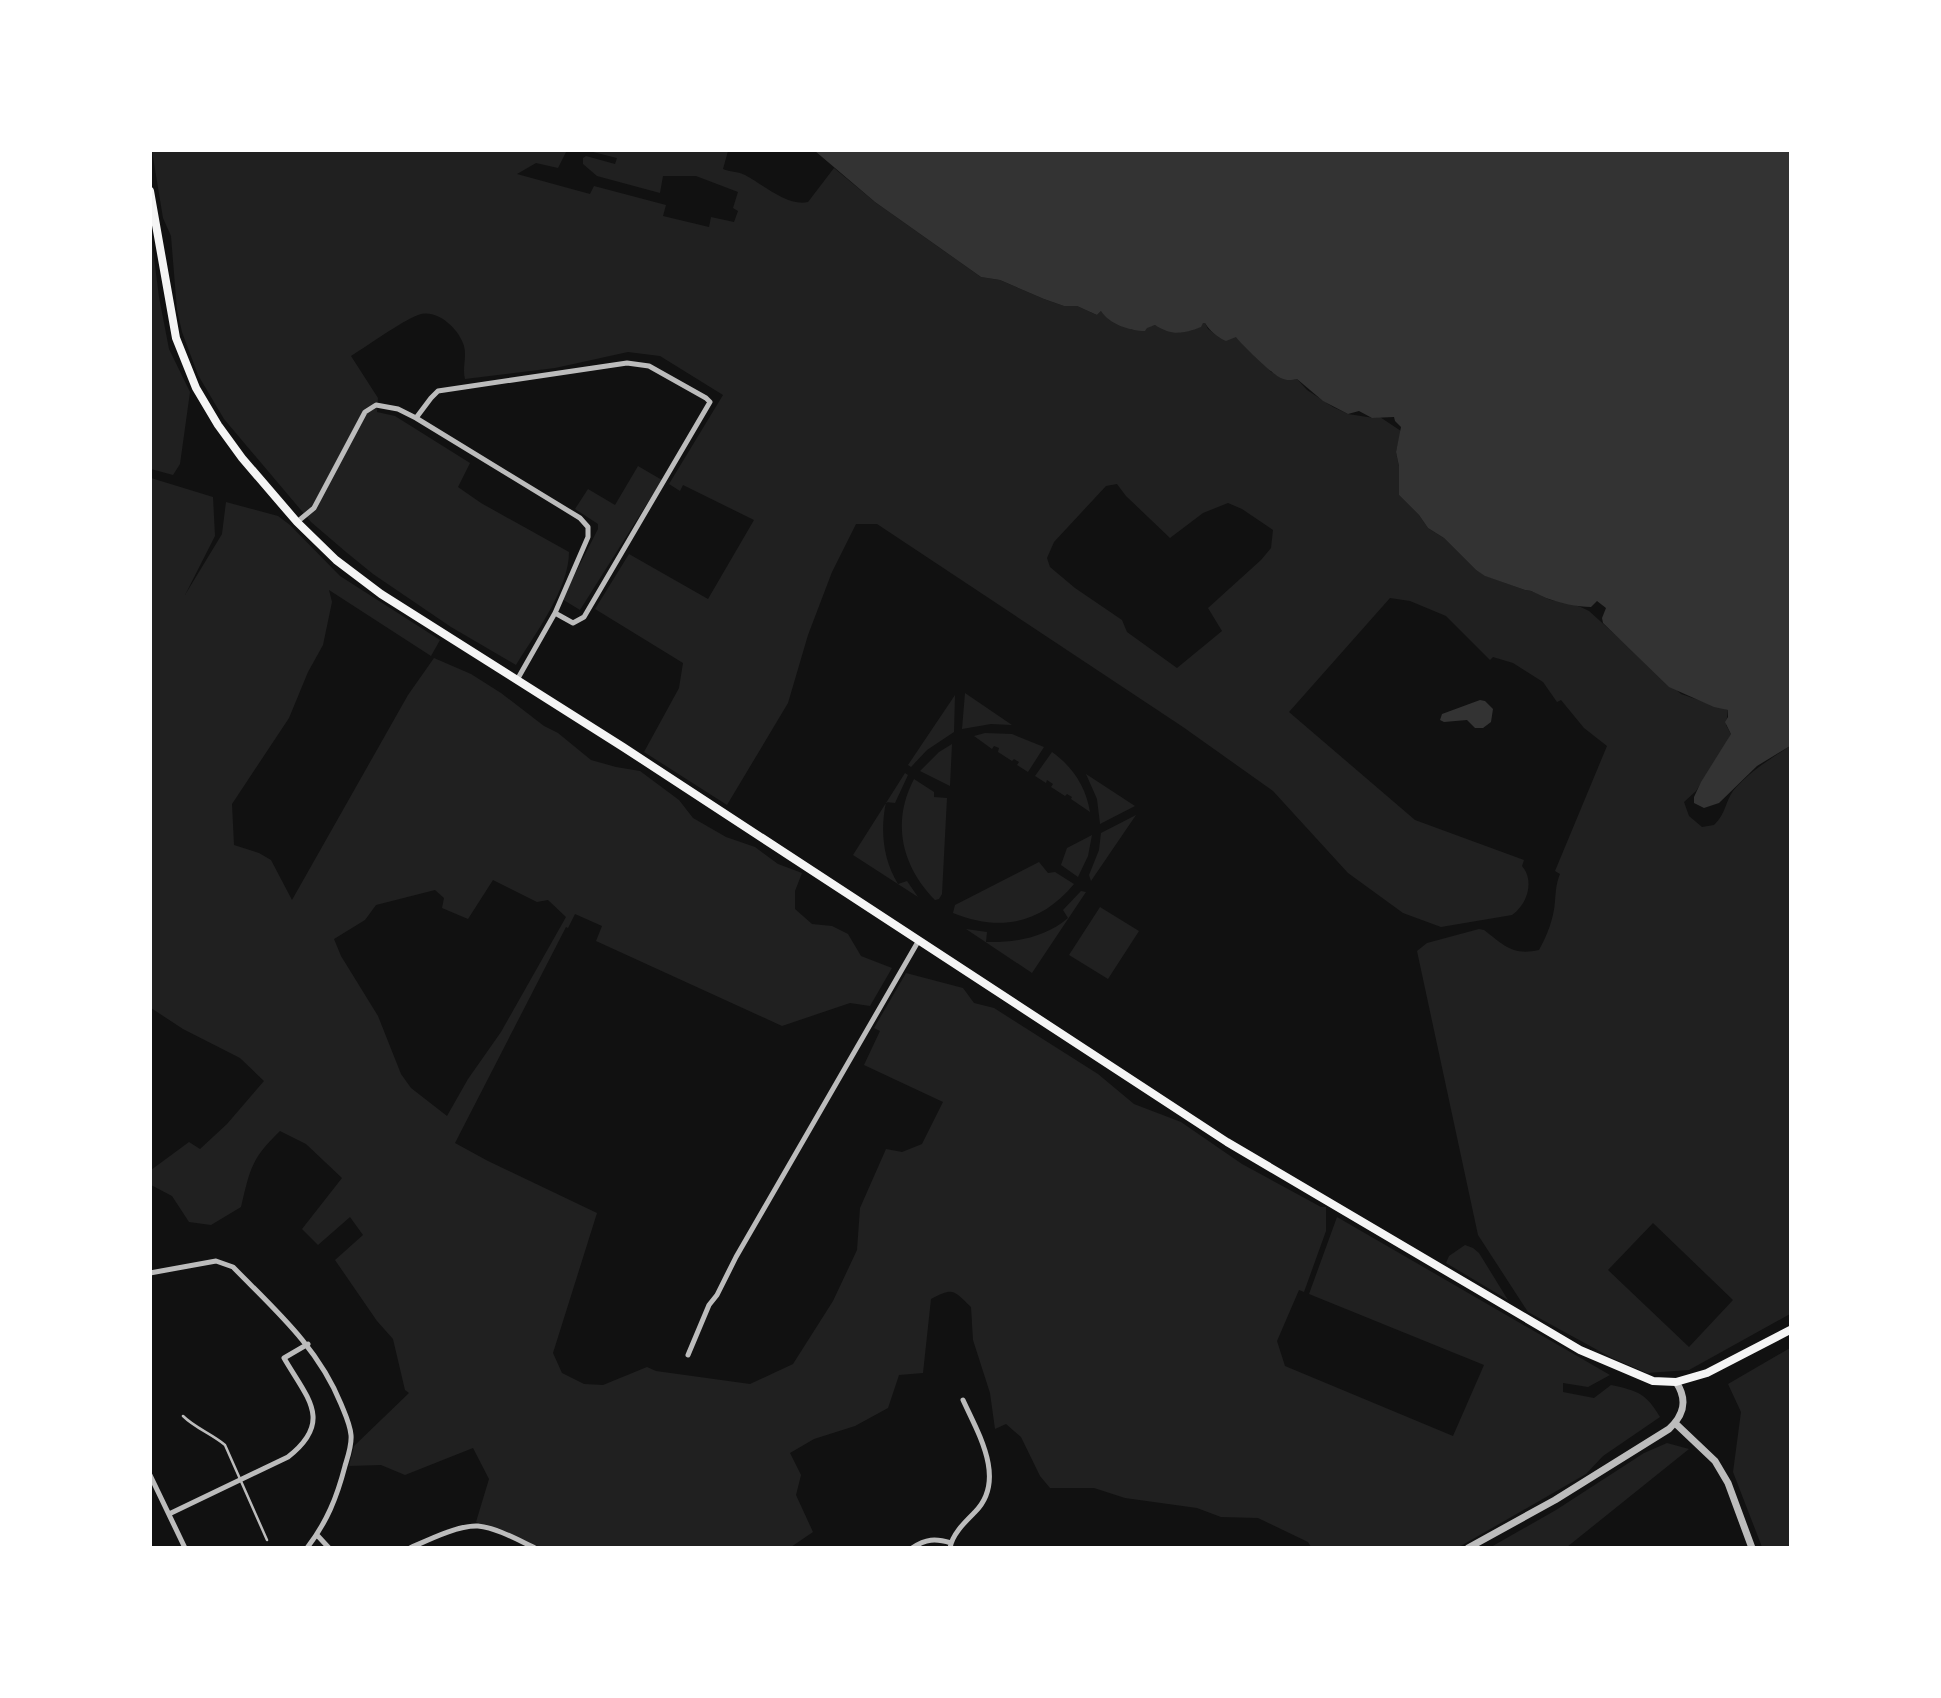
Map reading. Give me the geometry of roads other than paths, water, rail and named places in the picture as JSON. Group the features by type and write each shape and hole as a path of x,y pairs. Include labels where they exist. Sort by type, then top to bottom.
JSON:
{"main road":[{"path":"150,191 176,338 196,387 218,425 242,457 298,522 336,560 381,594 1227,1142 1580,1350 1653,1381 1676,1382 1707,1373 1790,1330"}],"street":[{"path":"416,418 438,391 627,363 649,366 710,402 584,617 573,622 555,612"},
{"path":"298,522 314,508 365,412 376,405 398,409 416,418 585,523 589,531 588,537 555,612 517,680"},
{"path":"688,1355 709,1305 919,940"},
{"path":"150,1272 216,1261 233,1267 308,1344 330,1378 351,1432 351,1444 338,1494 317,1535 307,1548"},
{"path":"169,1514 288,1457 302,1447 312,1432 314,1415 310,1401 284,1358 308,1344"},
{"path":"1468,1548 1555,1500 1675,1423 1684,1404 1676,1382"},
{"path":"912,1548 937,1538 950,1545 963,1524 982,1505 990,1489 987,1454 963,1400"},
{"path":"1675,1423 1714,1461 1728,1483 1752,1548"},
{"path":"150,1475 184,1548"},
{"path":"410,1548 444,1533 475,1526 488,1528 535,1548"},
{"path":"317,1535 329,1548"}],"lane":[{"path":"183,1416 212,1434 225,1446 267,1540"}]}
